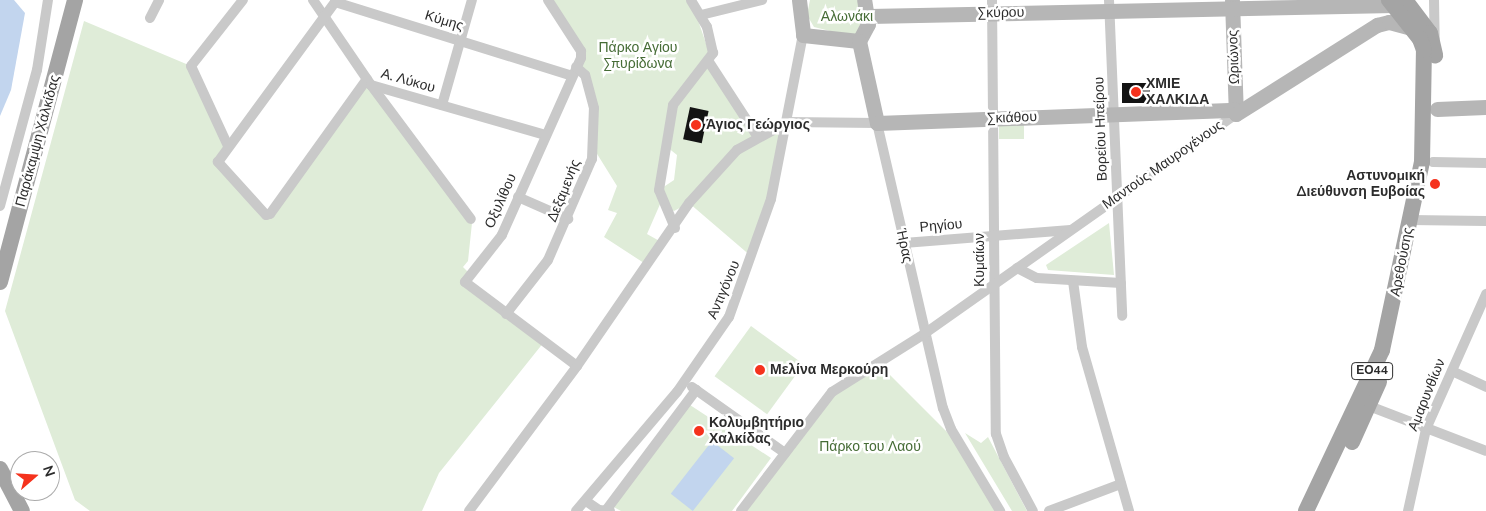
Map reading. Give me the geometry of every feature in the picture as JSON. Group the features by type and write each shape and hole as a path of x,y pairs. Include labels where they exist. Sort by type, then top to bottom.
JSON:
{"main road":[{"name":"Παράκαμψη Χαλκίδας","path":"0,282 75,0"},
{"name":"ΕΟ44","path":"1398,1 1428,29 1435,50"},
{"name":"Αρεθούσης","path":"1318,511 1369,406 1400,324 1416,220 1426,108 1424,50 1398,1"},
{"name":"Αρεθούσης","path":"1306,511 1382,350 1433,162 1437,109 1435,50"},
{"path":"0,468 22,511"}],"street":[{"path":"0,206 37,70 48,0"},
{"path":"150,18 159,0"},
{"path":"228,146 191,66 243,0"},
{"path":"313,0 369,82 471,220"},
{"path":"442,105 472,0"},
{"name":"Οξυλίθου","path":"548,0 581,51 574,72 502,235 465,282 577,366"},
{"path":"675,228 659,190 673,105 709,62 712,43 701,15 691,0"},
{"path":"701,15 762,0"},
{"path":"799,0 803,34 859,41 869,16 864,0"},
{"name":"Αρεθούσης","path":"1434,0 1435,50"},
{"name":"Σκύρου","path":"869,16 992,7 1398,1"},
{"name":"Κύμης","path":"270,214 266,215 218,162 323,15 335,2 574,72"},
{"name":"Ωριώνος","path":"1232,4 1236,112"},
{"name":"Βορείου Ηπείρου","path":"1110,6 1122,316"},
{"name":"Κυμαίων","path":"992,7 994,285 998,444 1033,511"},
{"name":"Μαντούς Μαυρογένους","path":"741,511 832,392 924,334 1236,112 1377,25 1390,22 1412,28"},
{"name":"Αντιγόνου","path":"576,511 685,381 719,335 741,290 771,199 788,122 803,34"},
{"name":"Ήρας","path":"859,41 924,334 943,408 962,447 1000,511"},
{"path":"709,62 757,136"},
{"name":"Δεξαμενής","path":"506,314 548,260 568,219 592,159 595,138 590,91 585,75 574,72"},
{"name":"Α. Λύκου","path":"270,214 369,82 545,136"},
{"path":"1437,109 1486,107"},
{"name":"Σκιάθου","path":"788,122 877,123 1114,114 1236,112"},
{"path":"469,511 577,366 675,228 689,203 737,150 757,136 788,122"},
{"path":"1433,162 1486,163"},
{"path":"518,197 568,219"},
{"path":"1416,220 1486,221"},
{"name":"Ρηγίου","path":"904,243 1071,230"},
{"path":"1017,268 1037,278 1073,282 1121,283"},
{"path":"1073,282 1082,347 1129,511"},
{"name":"Αμαρυνθίων","path":"1408,511 1426,429 1486,294"},
{"path":"1452,371 1486,387"},
{"path":"685,381 785,453"},
{"path":"586,501 599,510 609,510 696,390"},
{"path":"1369,406 1486,450"},
{"path":"1049,511 1121,484"}],"green space":[{"name":"Πάρκο Αγίου Σπυρίδωνα","path":"548,0 691,0 711,58 757,136 788,122 752,257 689,203 674,211 661,202 647,234 663,243 647,265 604,237 617,213 608,210 617,186 594,149 585,76 576,67 581,58","holes":["667,147 677,155 674,180 659,190"]},
{"name":"Αλωνάκι","path":"810,0 862,0 867,15 854,37 814,27 807,15"},
{"path":"84,21 191,66 228,146 219,157 266,215 367,79 472,223 468,261 463,267 471,275 465,282 544,342 439,473 422,511 90,511 75,500 60,460 60,451 57,451 5,311"},
{"path":"999,123 1024,123 1024,139 999,139"},
{"path":"1109,223 1114,275 1048,270 1046,265"},
{"name":"Μελίνα Μερκούρη","path":"751,326 804,364 767,414 715,376"},
{"name":"Πάρκο του Λαού","path":"878,363 962,447 1000,511 741,511 832,392"},
{"name":"Κολυμβητήριο Χαλκίδας","path":"690,405 771,458 732,511 621,511 610,505"},
{"path":"965,433 981,443 988,437 1027,511 1012,511"}],"water":[{"path":"0,0 14,0 25,13 11,90 0,116"},
{"path":"712,441 734,458 693,511 671,494"}],"building":[{"name":"ΧΜΙΕ ΧΑΛΚΙΔΑ","path":"1122,83 1150,83 1150,103 1122,103"},
{"name":"Άγιος Γεώργιος","path":"690,107 709,111 702,143 683,139"}],"place":[{"name":"ΧΜΙΕ ΧΑΛΚΙΔΑ","path":"1136,92"},
{"name":"Άγιος Γεώργιος","path":"696,125"},
{"name":"Αστυνομική Διεύθυνση Ευβοίας","path":"1435,184"},
{"name":"Μελίνα Μερκούρη","path":"760,370"},
{"name":"Κολυμβητήριο Χαλκίδας","path":"699,431"}]}
